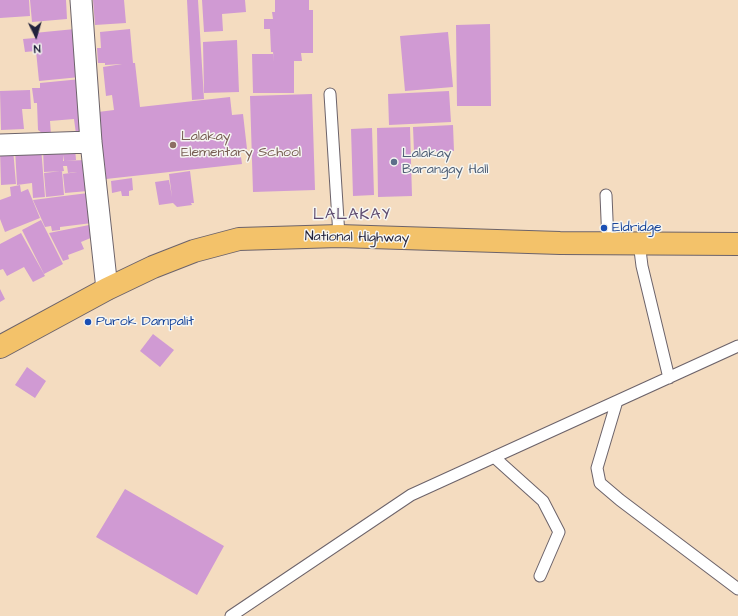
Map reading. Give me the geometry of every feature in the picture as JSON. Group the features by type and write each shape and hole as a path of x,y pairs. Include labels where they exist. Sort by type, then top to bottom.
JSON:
{"main road":[{"name":"National Highway","path":"0,347 107,289 153,267 194,252 239,239 339,236 439,240 738,244"}],"street":[{"path":"81,0 91,142 107,289"},
{"path":"0,145 91,142"}],"lane":[{"path":"330,94 339,236"},
{"path":"606,195 608,243"},
{"path":"639,242 642,266 669,378"},
{"path":"231,616 411,495 738,346"},
{"path":"617,401 597,468 600,484 738,589"},
{"path":"494,457 543,501 559,532 540,576"}],"building":[{"path":"0,0 29,0 30,16 0,18"},
{"path":"30,0 66,0 67,19 32,22"},
{"path":"93,0 124,0 126,23 95,25"},
{"path":"187,0 198,0 204,99 192,100"},
{"path":"202,0 245,0 246,12 222,14 223,31 204,32"},
{"path":"275,0 309,0 309,10 313,10 313,53 301,53 302,61 294,61 294,93 253,93 252,54 273,54 274,62 273,52 271,52 270,29 264,29 264,19 273,19 272,12 275,12"},
{"path":"490,24 491,106 457,106 456,25"},
{"path":"75,29 80,77 39,81 36,51 25,52 23,39 35,38 34,33"},
{"path":"130,29 133,63 135,63 140,107 230,97 232,115 243,114 247,149 240,150 242,164 106,179 98,112 114,110 112,95 106,96 103,67 122,64 105,65 105,63 98,63 97,48 101,48 100,32"},
{"path":"448,32 453,87 405,91 400,36"},
{"path":"237,40 239,92 204,93 203,42"},
{"path":"81,79 86,134 76,134 74,119 50,121 51,135 46,136 38,130 37,103 34,103 32,88 40,88 40,83"},
{"path":"30,90 31,109 22,109 24,129 1,130 0,91"},
{"path":"449,91 451,122 389,125 388,94"},
{"path":"312,94 315,190 253,192 250,96"},
{"path":"453,125 454,151 414,152 413,127"},
{"name":"Lalakay Barangay Hall","path":"410,127 412,196 378,197 377,128"},
{"path":"372,128 374,195 353,196 351,129"},
{"path":"41,147 45,197 33,198 32,183 17,185 15,149"},
{"path":"75,148 76,160 65,161 85,160 88,191 65,193 63,174 77,172 68,173 67,166 63,166 64,171 44,172 43,149"},
{"path":"13,149 16,184 1,185 0,150"},
{"path":"62,171 64,195 46,197 44,173"},
{"path":"190,171 194,203 191,203 192,205 177,207 173,203 159,205 155,182 169,180 172,197 169,174"},
{"path":"132,178 133,190 129,191 129,196 122,196 121,191 112,193 111,181"},
{"path":"20,185 21,192 28,189 40,218 5,232 0,219 0,200 11,196 10,187"},
{"path":"88,193 92,223 60,227 60,230 52,231 51,226 45,227 33,200"},
{"path":"41,220 63,264 44,274 22,230"},
{"path":"89,225 93,237 81,242 84,249 68,255 69,259 63,261 49,233"},
{"path":"21,233 45,276 33,282 24,267 7,276 3,269 0,270 0,244"},
{"path":"0,289 5,299 0,302"},
{"path":"153,334 174,350 160,367 140,351"},
{"path":"27,367 46,381 35,398 15,385"},
{"path":"125,489 224,546 197,595 96,537"}],"place":[{"name":"Lalakay Elementary School","path":"173,145"},
{"name":"Lalakay Barangay Hall","path":"394,162"},
{"name":"Eldridge","path":"604,228"},
{"name":"Purok Dampalit","path":"88,322"}],"district":[{"name":"LALAKAY","path":"352,216"}]}
